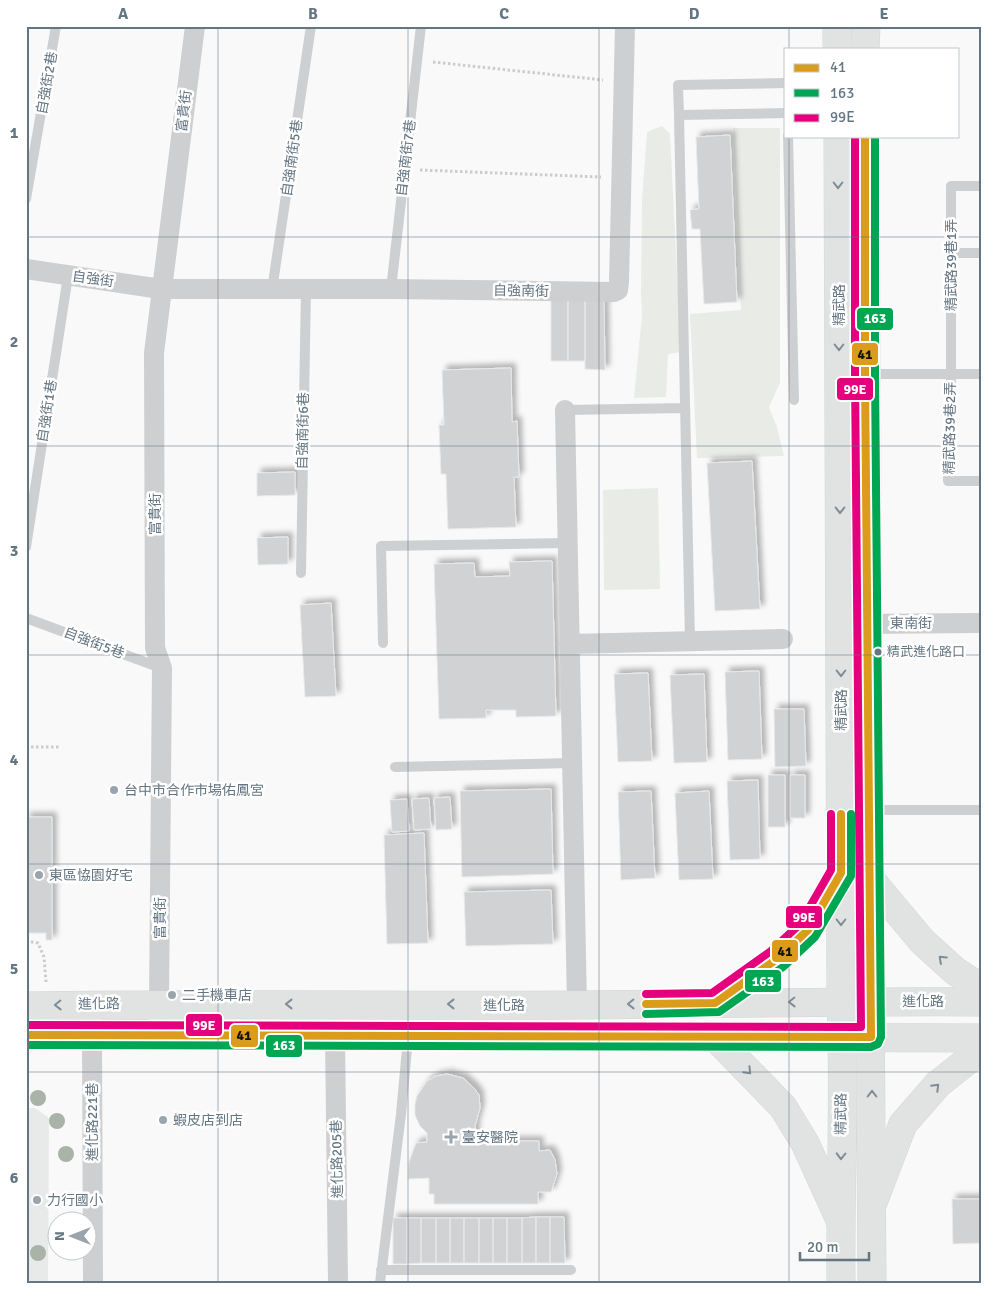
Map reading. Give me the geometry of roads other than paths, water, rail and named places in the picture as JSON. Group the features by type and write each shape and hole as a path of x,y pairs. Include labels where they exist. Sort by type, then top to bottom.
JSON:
{"main road":[{"path":"837,26 837,48"},
{"path":"866,26 866,48"},
{"name":"精武路","path":"838,138 854,624 869,810 871,880 872,1283"},
{"name":"精武路","path":"841,1283 841,873 865,374 865,138"},
{"path":"715,1004 777,959 808,930 841,873"},
{"path":"871,880 922,941 955,971 981,988"},
{"name":"進化路","path":"37,1005 577,1005 841,1001 981,1002"},
{"path":"26,1035 981,1038"},
{"path":"714,1036 783,1107 804,1143 840,1220"},
{"path":"872,1205 903,1124 938,1084 981,1050"}],"street":[{"name":"富貴街","path":"160,1004 162,668 155,648 154,353 195,26"},
{"name":"自強南街","path":"161,289 391,289 614,292 618,290 625,26"},
{"name":"自強街","path":"26,269 161,289"},
{"path":"564,410 577,1005"},
{"name":"東南街","path":"854,624 981,623"},
{"path":"569,644 783,639"},
{"path":"92,1035 160,1004"},
{"name":"進化路221巷","path":"92,1035 93,1283"},
{"name":"進化路205巷","path":"335,1036 338,1283"}],"lane":[{"name":"自強街2巷","path":"26,199 56,26"},
{"name":"自強南街5巷","path":"272,290 311,26"},
{"name":"自強南街7巷","path":"391,289 421,26"},
{"path":"690,641 678,85 784,83"},
{"path":"679,115 784,113"},
{"path":"788,138 794,400"},
{"name":"精武路39巷1弄","path":"951,374 951,186 981,186"},
{"path":"951,253 981,253"},
{"name":"自強街1巷","path":"26,547 68,276"},
{"name":"自強南街6巷","path":"301,573 306,289"},
{"path":"865,374 981,374"},
{"name":"精武路39巷2弄","path":"951,374 948,481 981,481"},
{"path":"564,410 685,408"},
{"path":"383,643 381,546 567,543"},
{"name":"自強街5巷","path":"26,618 162,668"},
{"path":"395,767 572,763"},
{"path":"869,810 981,810"},
{"path":"380,1283 401,1114 408,1036"},
{"path":"381,1270 571,1270"}],"place":[{"name":"精武進化路口","path":"878,652"},
{"name":"台中市合作市場佑鳳宮","path":"114,790"},
{"name":"東區恊園好宅","path":"39,875"},
{"name":"二手機車店","path":"172,995"},
{"name":"蝦皮店到店","path":"163,1120"},
{"name":"臺安醫院","path":"451,1137"},
{"name":"力行國小","path":"37,1200"}]}
